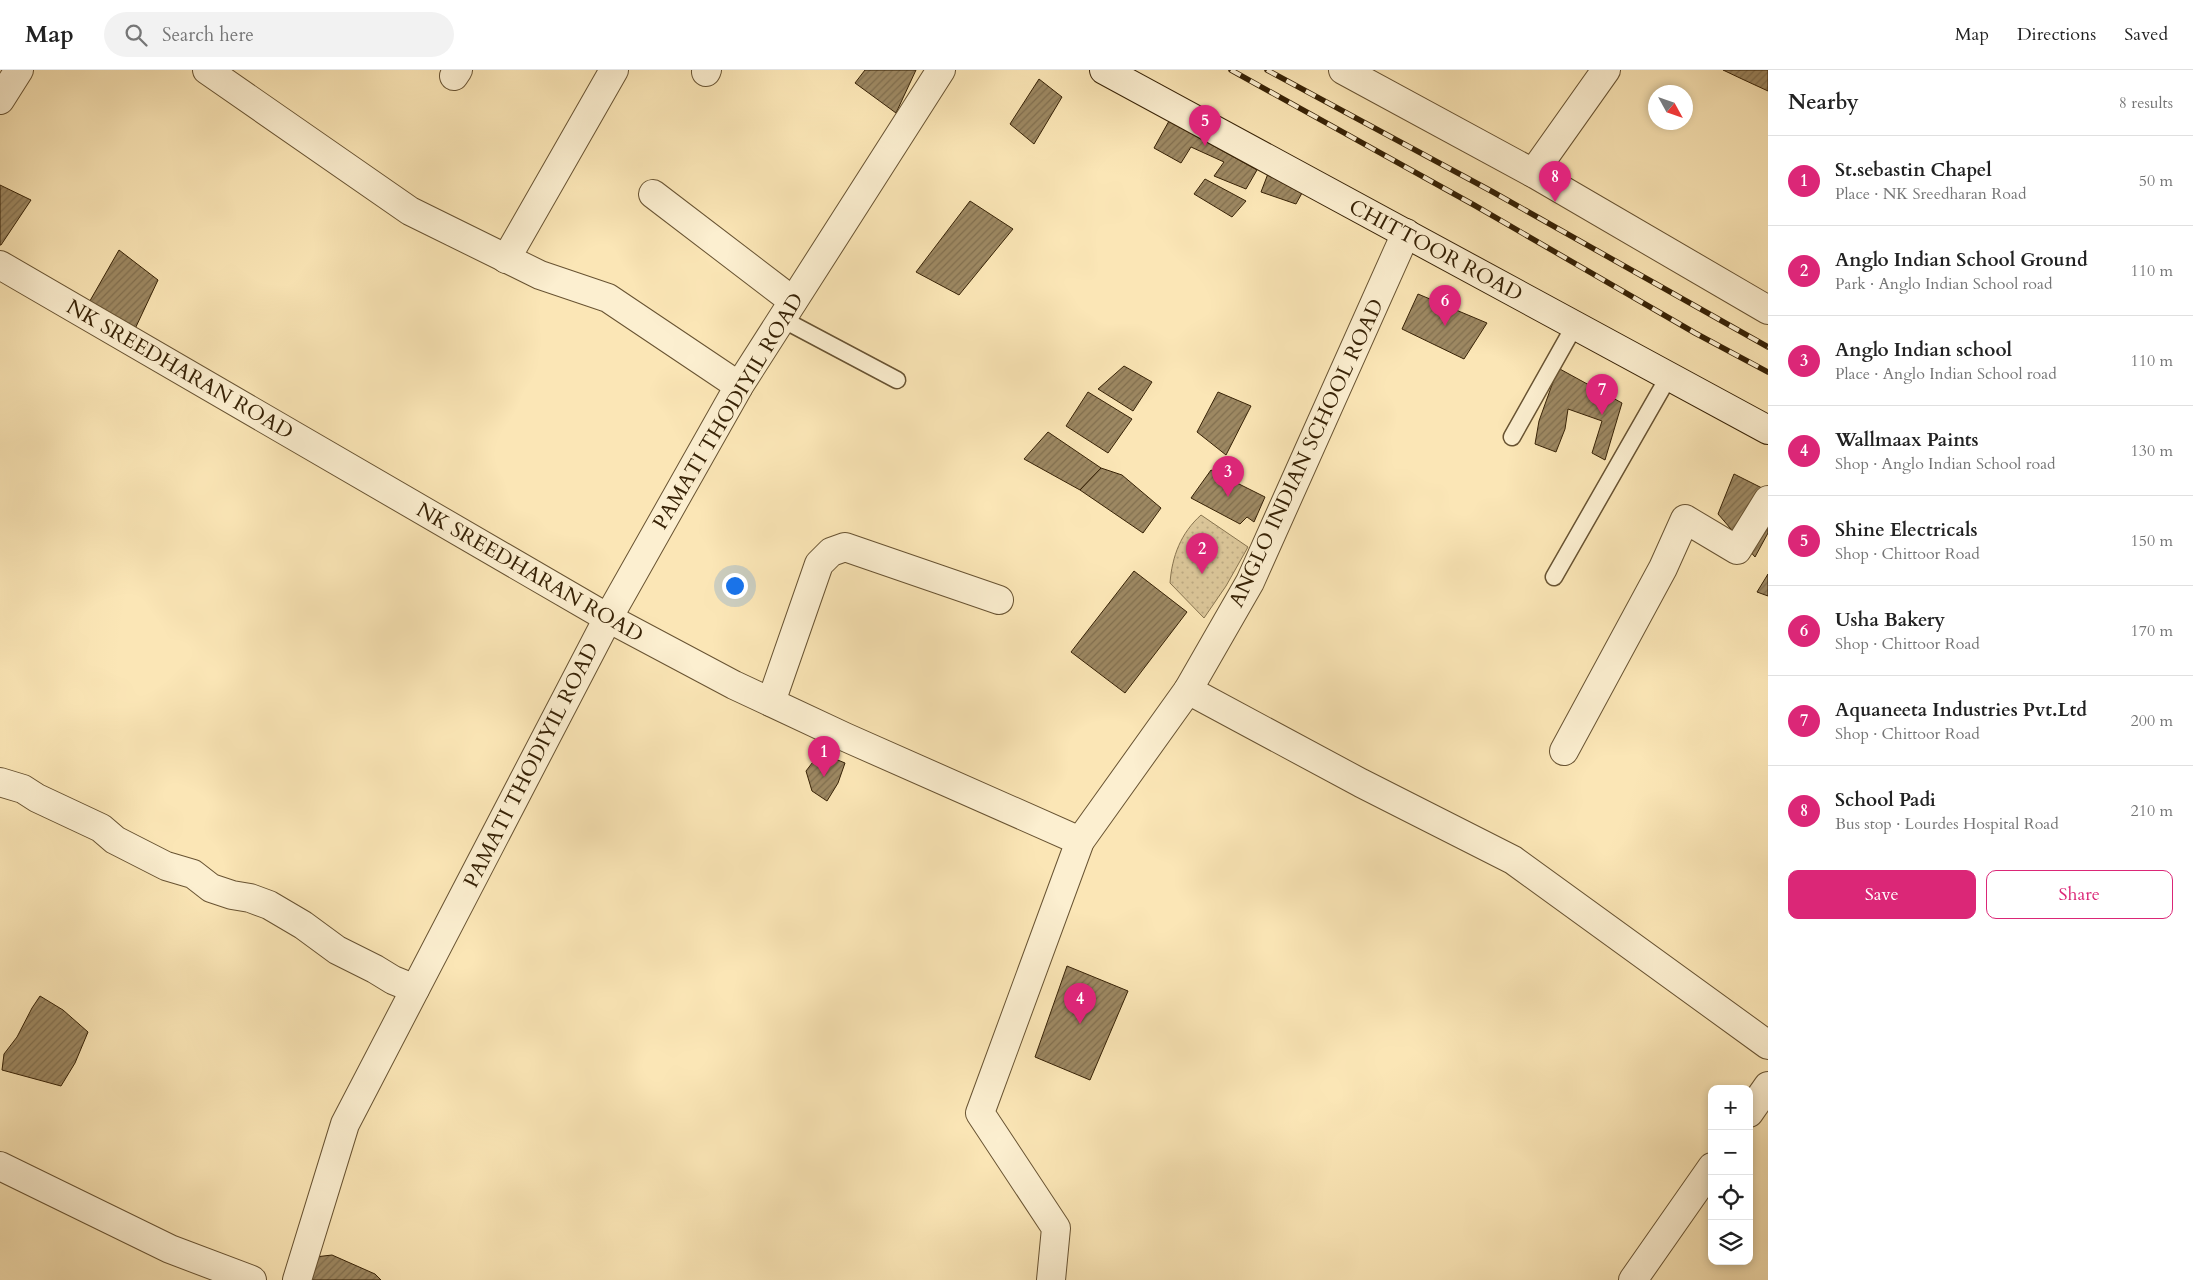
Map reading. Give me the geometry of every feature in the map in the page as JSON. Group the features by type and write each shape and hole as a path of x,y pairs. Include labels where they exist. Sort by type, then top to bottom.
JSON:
{"street":[{"path":"0,100 19,70"},
{"path":"208,70 410,211 540,275 608,298 739,386"},
{"path":"506,259 614,70"},
{"name":"PAMATI THODIYIL ROAD","path":"297,1280 345,1124 608,618 739,386 941,70"},
{"name":"CHITTOOR ROAD","path":"1104,70 1768,430"},
{"path":"1343,70 1533,174 1768,310"},
{"path":"1533,174 1606,70"},
{"path":"653,194 787,310"},
{"name":"ANGLO INDIAN SCHOOL ROAD","path":"1051,1280 1056,1228 980,1113 1080,841 1188,690 1250,582 1406,234"},
{"name":"NK SREEDHARAN ROAD","path":"0,265 608,618 734,685 845,737 1080,841"},
{"path":"1564,751 1663,568 1685,519 1737,550 1768,500"},
{"path":"771,702 820,564 831,552 845,547 1000,600"},
{"path":"1188,690 1361,783 1513,860 1768,1044"},
{"path":"0,782 23,789 37,798 101,828 116,840 166,866 193,874 211,888 269,905 303,925 337,950 375,968 393,980 416,989"},
{"path":"1753,1107 1768,1086"},
{"path":"0,1166 170,1249 252,1280"},
{"path":"1633,1280 1708,1173"}],"lane":[{"path":"787,310 897,380"},
{"path":"1512,437 1575,325"},
{"path":"1554,577 1669,376"}],"shaded area":[{"path":"1201,515 1248,547 1226,586 1204,618 1170,583 1175,554 1188,529"}],"building":[{"path":"865,70 916,70 896,113 855,83"},
{"path":"1723,70 1768,70 1768,91 1742,79"},
{"path":"1039,79 1062,97 1034,144 1010,124"},
{"path":"1169,121 1257,170 1246,189 1214,176 1224,162 1191,147 1181,163 1154,148"},
{"path":"1269,171 1302,193 1296,204 1261,192"},
{"path":"1205,179 1246,201 1232,217 1194,194"},
{"path":"0,185 31,200 1,245 0,245"},
{"path":"970,201 1013,229 959,295 916,272"},
{"path":"119,250 158,280 134,331 87,306"},
{"path":"1418,294 1487,323 1464,359 1402,329"},
{"path":"1124,366 1152,382 1133,411 1098,389"},
{"path":"1558,368 1622,403 1605,460 1592,453 1602,421 1568,409 1565,429 1556,452 1535,444 1539,421"},
{"path":"1088,392 1132,419 1108,453 1066,426"},
{"path":"1218,392 1251,406 1226,455 1197,432"},
{"path":"1048,432 1101,468 1080,490 1024,459"},
{"path":"1101,468 1122,475 1161,508 1143,533 1080,490"},
{"path":"1211,470 1265,497 1254,522 1247,517 1240,524 1191,498"},
{"path":"1734,474 1768,491 1768,533 1755,557 1718,514"},
{"path":"1134,571 1187,612 1125,693 1071,652"},
{"path":"1768,574 1768,596 1757,592"},
{"path":"822,750 828,756 845,763 838,783 827,801 812,791 806,771"},
{"path":"1067,966 1128,991 1090,1080 1035,1057"},
{"path":"40,996 63,1010 88,1032 75,1063 61,1086 2,1070 4,1054 17,1037"},
{"path":"332,1255 375,1274 381,1280 310,1280 315,1257"}],"railway":[{"path":"1231,70 1474,205 1695,333 1768,372"},
{"path":"1267,70 1493,192 1768,347"}],"place":[{"name":"Shine Electricals","path":"1205,146"},
{"name":"School Padi","path":"1555,202"},
{"name":"Usha Bakery","path":"1445,326"},
{"name":"Aquaneeta Industries Pvt.Ltd","path":"1602,415"},
{"name":"Anglo Indian school","path":"1228,497"},
{"name":"Anglo Indian School Ground","path":"1202,574"},
{"name":"St.sebastin Chapel","path":"824,777"},
{"name":"Wallmaax Paints","path":"1080,1024"}]}
